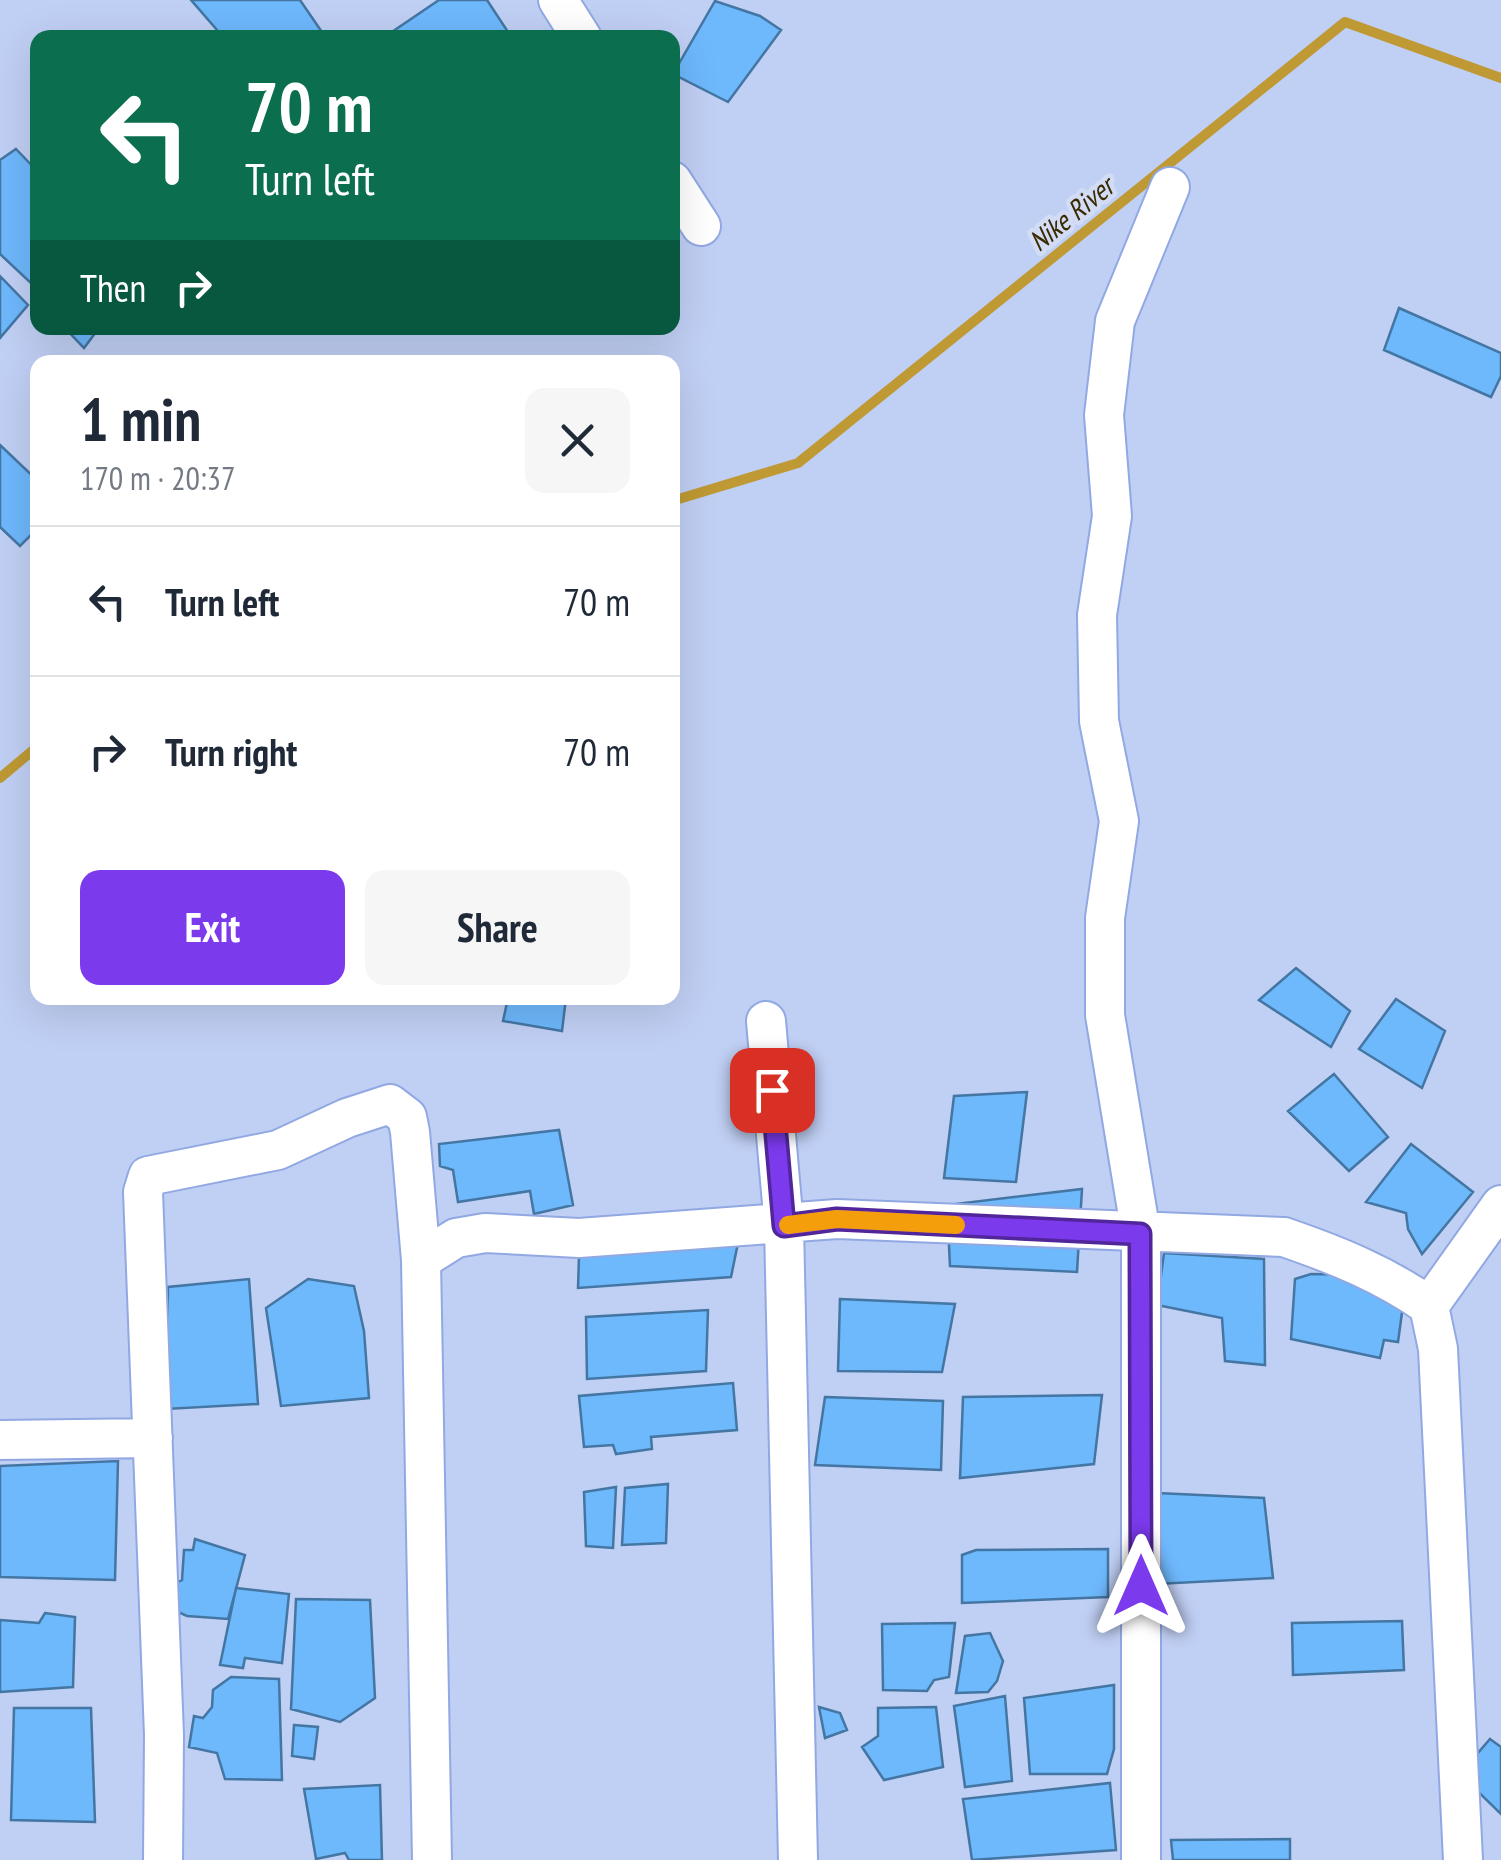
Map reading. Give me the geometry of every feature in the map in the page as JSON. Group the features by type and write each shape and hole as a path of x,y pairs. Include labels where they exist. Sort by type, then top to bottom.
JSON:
{"street":[{"path":"558,0 577,30"},
{"path":"1141,1860 1140,1234 1105,1016 1104,918 1119,821 1099,721 1097,615 1112,516 1104,415 1114,320 1170,187"},
{"path":"680,193 701,226"},
{"path":"766,1022 784,1226 798,1860"},
{"path":"164,1860 164,1735 143,1192 148,1176 278,1150 347,1118 390,1104 407,1117 410,1132 421,1260 432,1860"},
{"path":"1463,1860 1438,1350 1429,1306 1501,1205"},
{"path":"421,1260 456,1238 485,1233 579,1238 784,1226 837,1219 1140,1234 1200,1231 1284,1237 1343,1258 1429,1306"},
{"path":"0,1440 152,1438"}],"building":[{"path":"191,0 300,0 321,30 217,30"},
{"path":"439,0 487,0 507,30 395,30"},
{"path":"715,1 760,16 781,30 728,102 680,78 680,62"},
{"path":"16,149 30,164 30,282 0,254 0,160"},
{"path":"0,276 28,305 0,338"},
{"path":"1399,308 1501,353 1501,376 1491,397 1384,350"},
{"path":"72,335 94,335 84,348"},
{"path":"0,445 30,473 30,536 20,546 0,527"},
{"path":"1296,968 1350,1011 1331,1047 1259,1000"},
{"path":"1396,999 1445,1031 1422,1088 1359,1049"},
{"path":"506,1005 565,1005 562,1031 503,1021"},
{"path":"1334,1074 1388,1137 1349,1171 1288,1111"},
{"path":"1027,1092 1016,1182 944,1178 954,1096"},
{"path":"559,1130 573,1205 534,1214 530,1191 458,1202 453,1170 440,1166 439,1144"},
{"path":"1411,1144 1473,1192 1422,1254 1408,1229 1406,1213 1366,1202"},
{"path":"1082,1189 1077,1272 950,1266 947,1205"},
{"path":"735,1208 738,1243 731,1277 578,1288 580,1224"},
{"path":"1164,1253 1264,1259 1265,1365 1225,1361 1222,1318 1157,1305"},
{"path":"1311,1274 1407,1276 1398,1342 1384,1340 1380,1358 1291,1339 1295,1279"},
{"path":"249,1279 258,1404 166,1409 168,1287"},
{"path":"308,1279 354,1286 364,1331 369,1398 281,1406 266,1308"},
{"path":"840,1299 955,1304 942,1372 838,1371"},
{"path":"708,1310 706,1371 587,1379 586,1317"},
{"path":"733,1383 737,1430 651,1437 652,1449 616,1454 613,1445 584,1447 579,1396"},
{"path":"1102,1395 1094,1464 960,1478 963,1397"},
{"path":"825,1397 943,1401 941,1470 815,1465"},
{"path":"118,1461 115,1580 0,1577 0,1466"},
{"path":"668,1484 666,1543 622,1545 625,1488"},
{"path":"616,1487 613,1548 586,1546 584,1492"},
{"path":"1157,1493 1264,1498 1273,1578 1157,1584"},
{"path":"195,1539 245,1555 228,1619 187,1616 171,1609 169,1585 182,1580 184,1550 193,1550"},
{"path":"1108,1549 1108,1597 962,1603 962,1555 976,1550"},
{"path":"236,1588 289,1594 282,1663 245,1658 243,1668 220,1665"},
{"path":"296,1599 370,1600 375,1698 340,1722 291,1709"},
{"path":"45,1613 75,1617 73,1687 0,1692 0,1620 39,1623"},
{"path":"1402,1621 1404,1670 1293,1675 1292,1623"},
{"path":"955,1623 949,1677 934,1680 927,1691 883,1690 882,1624"},
{"path":"990,1633 1003,1661 997,1681 988,1692 956,1693 965,1636"},
{"path":"231,1677 279,1679 282,1780 225,1779 217,1753 189,1747 194,1716 203,1718 212,1707 213,1690"},
{"path":"1114,1685 1114,1749 1107,1774 1030,1774 1024,1698"},
{"path":"1005,1696 1012,1781 965,1787 954,1706"},
{"path":"819,1707 840,1713 847,1730 825,1738"},
{"path":"936,1707 943,1767 884,1780 862,1747 878,1736 878,1708"},
{"path":"14,1708 91,1708 95,1822 11,1820"},
{"path":"294,1725 318,1727 314,1759 292,1756"},
{"path":"1490,1739 1501,1747 1501,1814 1460,1774"},
{"path":"1110,1783 1116,1850 972,1860 963,1799"},
{"path":"380,1785 382,1860 349,1860 345,1853 316,1859 304,1789"},
{"path":"1290,1839 1290,1860 1173,1860 1171,1840"}],"waterway":[{"name":"Nike River","path":"680,499 798,463 1345,22 1501,78"},
{"name":"Nike River","path":"0,778 30,753"}],"slow traffic":[{"path":"788,1225 837,1219 956,1225"}],"route":[{"path":"772,1090 784,1226 837,1219 1140,1234 1141,1586"}]}
